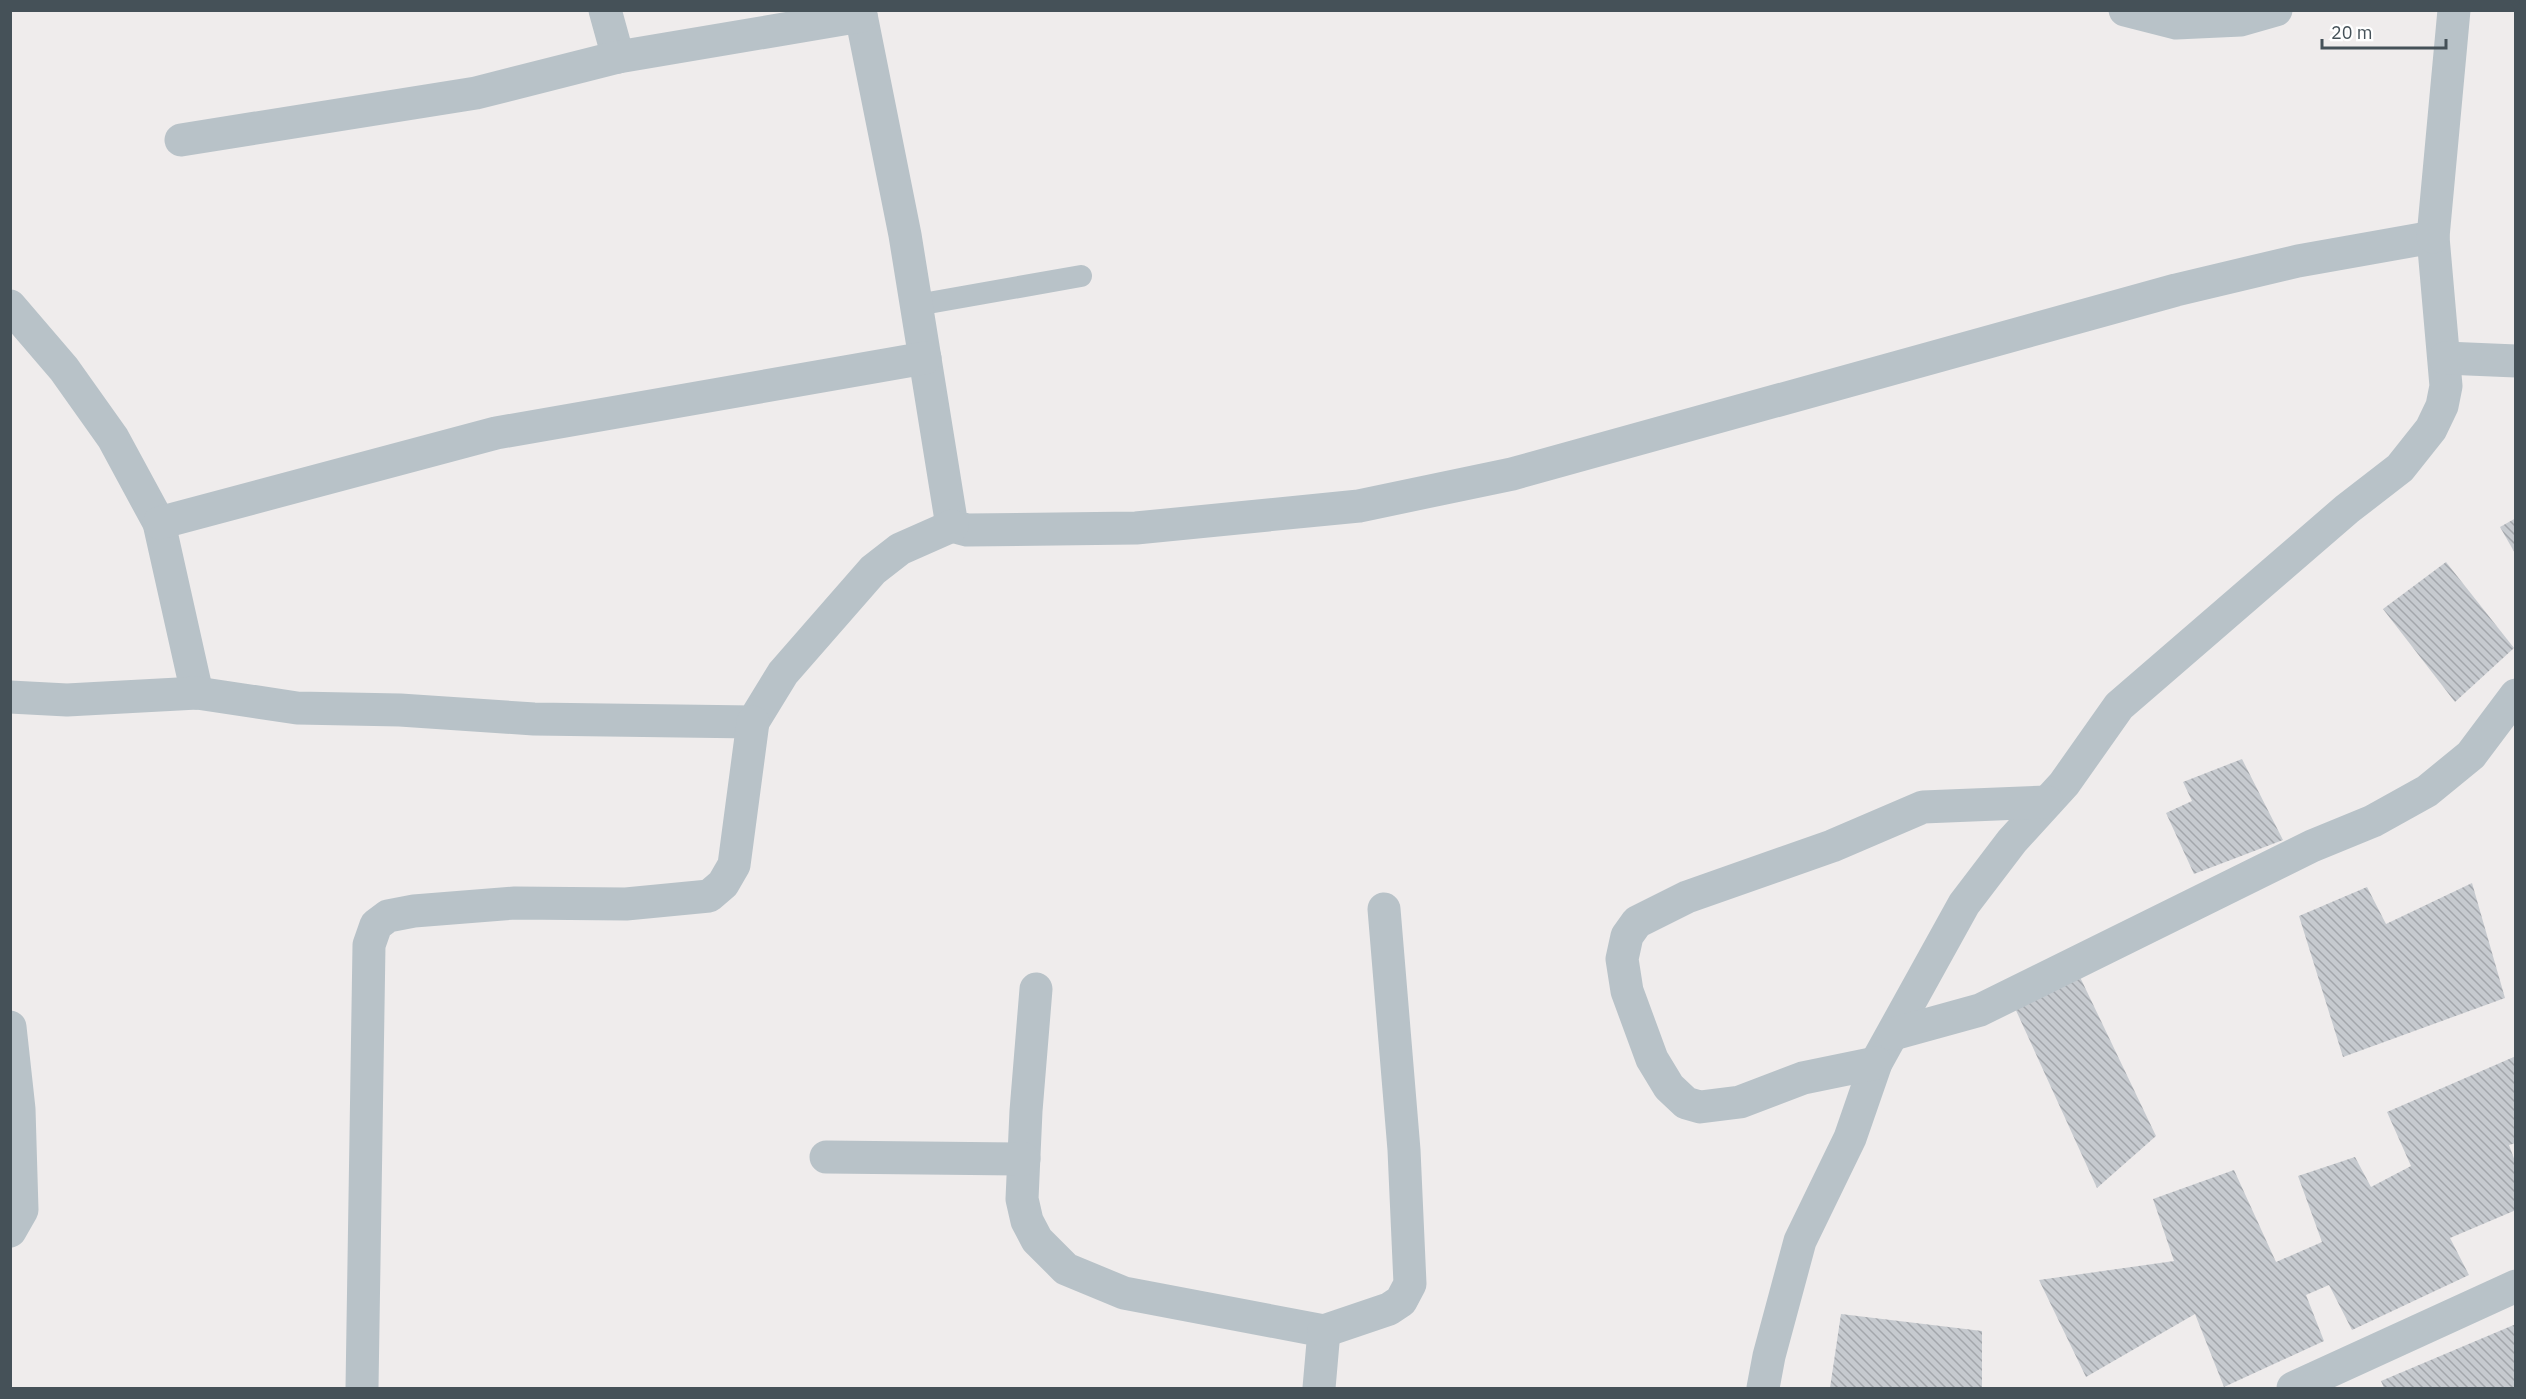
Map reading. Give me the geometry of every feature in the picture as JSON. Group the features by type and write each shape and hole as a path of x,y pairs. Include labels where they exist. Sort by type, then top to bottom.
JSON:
{"street":[{"path":"605,10 618,57"},
{"path":"2125,10 2175,23 2241,20 2276,10"},
{"path":"1763,1389 1768,1356 1800,1241 1850,1137 1876,1063 1964,904 2012,841 2064,784 2119,706 2347,509 2400,468 2432,429 2442,406 2446,386 2433,237 2454,10"},
{"path":"181,140 476,93 618,57 861,14 917,305 952,526"},
{"path":"362,1389 369,945 376,925 388,916 414,911 515,903 626,904 710,896 723,884 734,865 753,722 783,673 873,570 900,549 952,526 967,530 1136,528 1359,506 1512,474 2176,290 2298,261 2433,237"},
{"path":"10,306 64,369 113,438 159,524 180,606 197,693"},
{"path":"159,524 496,434 925,358"},
{"path":"2445,358 2516,361"},
{"path":"10,697 67,700 197,693 297,708 400,710 534,719 753,722"},
{"path":"1893,1034 1980,1010 2291,856 2373,821 2427,791 2471,755 2516,694"},
{"path":"1876,1063 1803,1078 1740,1102 1700,1107 1686,1103 1669,1087 1652,1059 1627,991 1622,959 1627,936 1637,921 1687,897 1832,846 1923,807 2047,802"},
{"path":"1036,989 1022,1199 1027,1221 1037,1240 1066,1269 1092,1282 1124,1293 1324,1331 1389,1309 1401,1301 1410,1284 1404,1150 1384,909"},
{"path":"10,1027 19,1109 22,1210 10,1230"},
{"path":"825,1157 1023,1159"},
{"path":"2293,1389 2516,1286"},
{"path":"1319,1389 1324,1331"}],"lane":[{"path":"917,305 1081,276"}],"building":[{"path":"2516,518 2516,555 2500,527"},
{"path":"2446,562 2514,648 2455,702 2383,609"},
{"path":"2242,759 2283,840 2194,874 2166,813 2192,801 2183,782"},
{"path":"2472,883 2505,998 2343,1057 2299,916 2367,887 2386,924"},
{"path":"2079,975 2156,1136 2097,1188 2014,1006"},
{"path":"2516,1056 2516,1143 2509,1145 2516,1164 2516,1210 2450,1238 2469,1275 2352,1330 2329,1285 2306,1295 2324,1341 2224,1387 2195,1314 2086,1377 2039,1280 2174,1261 2153,1199 2234,1170 2276,1262 2322,1242 2298,1176 2355,1157 2371,1187 2411,1166 2387,1112"},
{"path":"1841,1314 1982,1331 1982,1388 1830,1388"},
{"path":"2516,1324 2516,1388 2384,1388 2381,1381"}]}
